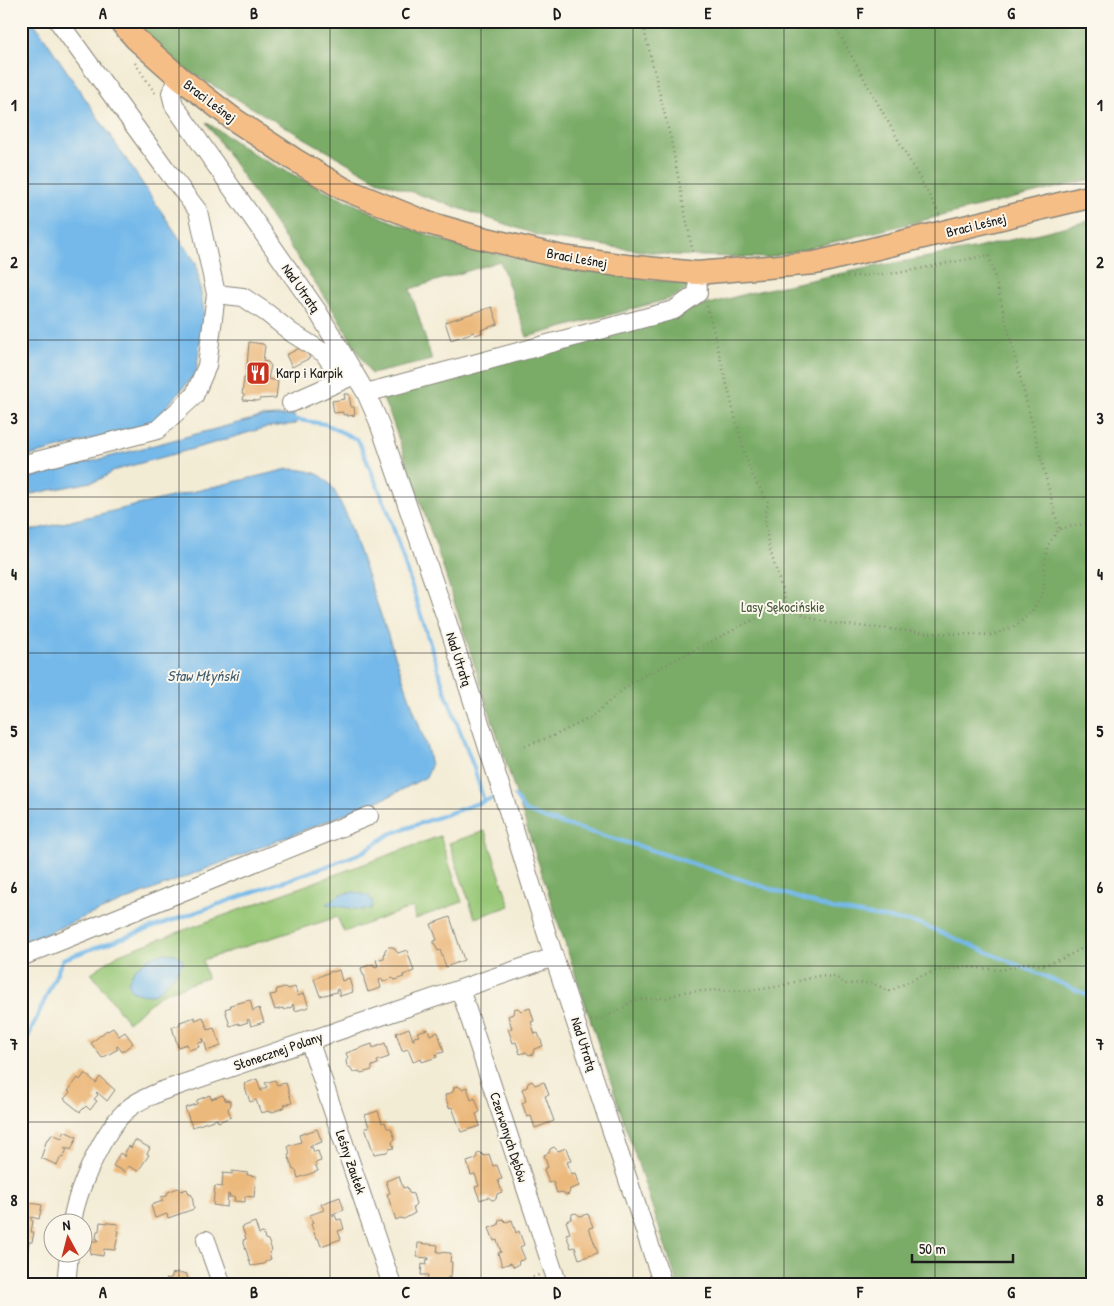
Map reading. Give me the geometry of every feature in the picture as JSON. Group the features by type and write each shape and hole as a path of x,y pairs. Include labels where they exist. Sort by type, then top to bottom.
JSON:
{"main road":[{"name":"Braci Leśnej","path":"120,21 136,39 180,78 232,118 303,165 344,189 425,222 562,257 697,273 815,263 1093,196"}],"street":[{"path":"21,465 157,430 194,396 204,374 207,366 216,294 198,210 165,168 58,21"},
{"name":"Nad Utratą","path":"180,78 174,86 171,97 174,105 318,312 349,377 366,393 388,448 444,612 554,957 663,1285"},
{"path":"366,393 674,310 698,293 697,273"},
{"path":"216,294 243,297 267,312 292,333 324,353 349,377 291,403"},
{"path":"21,957 369,816"},
{"name":"Słonecznej Polany","path":"73,1214 89,1169 112,1127 128,1109 159,1092 554,957"},
{"name":"Czerwonych Dębów","path":"460,989 556,1278"},
{"name":"Leśny Zaułek","path":"310,1040 392,1285"},
{"path":"206,1240 222,1285"},
{"path":"66,1285 68,1264"}],"path":[{"path":"642,21 671,140 697,273"},
{"path":"832,21 948,232"},
{"path":"132,58 159,98"},
{"path":"830,279 898,272 989,254 1059,529"},
{"path":"706,299 744,452 752,475 768,502 765,518 768,544 786,603 805,616 830,624 929,634 993,635 1017,625 1032,611 1044,591 1048,545 1059,529 1093,522"},
{"path":"525,746 553,736 590,718 632,682 786,603"},
{"path":"585,1021 601,1019 634,1000 666,998 685,992 746,991 776,987 818,976 836,977 846,984 871,983 890,991 918,977 938,970 964,967 1002,970 1025,963 1044,966 1083,948 1093,946"},
{"path":"509,1285 556,1278"}],"green space":[{"path":"134,21 1093,21 1093,179 768,258 672,255 546,238 377,180 178,65"},
{"path":"206,122 258,157 312,184 388,220 453,244 550,266 694,285 669,299 527,337 500,261 410,289 432,360 371,374 333,310"},
{"name":"Lasy Sękocińskie","path":"1093,220 1093,1285 678,1285 441,561 391,417 381,395 749,293 872,267 973,249"},
{"path":"485,831 510,906 475,918 449,843"},
{"path":"440,836 462,902 415,919 413,907 344,932 337,917 203,960 207,978 161,994 128,1022 91,973 119,954"}],"water":[{"path":"21,21 33,21 196,263 204,312 196,373 152,424 21,458"},
{"path":"294,415 296,424 267,427 112,471 96,481 21,496 21,480 261,417"},
{"name":"Staw Młyński","path":"288,469 320,475 331,486 346,514 428,751 431,766 426,777 388,797 84,917 21,945 21,533"},
{"path":"354,892 369,896 373,903 371,909 361,910 326,904 341,894"},
{"path":"163,953 175,954 182,958 183,963 171,979 160,990 152,994 140,994 131,990 129,981 137,967 154,956"}],"building":[{"path":"492,307 498,324 481,330 482,333 475,335 474,332 451,340 445,322"},
{"name":"Karp i Karpik","path":"249,342 265,346 263,361 268,362 271,366 268,379 278,381 276,398 259,399 259,401 243,400 244,395 242,394 244,378 246,378"},
{"path":"304,346 310,358 292,367 286,355"},
{"path":"344,394 349,394 351,407 354,407 355,415 343,415 343,412 334,413 332,401 345,399"},
{"path":"450,917 464,960 446,967 440,950 438,951 434,943 437,940 431,924"},
{"path":"388,947 393,947 398,953 407,950 414,971 394,980 393,978 383,982 382,979 379,980 381,988 368,992 364,980 365,976 361,968 373,964 375,967 378,966 376,960 384,958 385,950"},
{"path":"339,970 342,981 349,978 353,992 340,996 338,989 336,990 337,992 320,996 314,979"},
{"path":"285,987 289,989 295,987 298,996 304,993 309,1007 295,1011 293,1004 292,1007 284,1010 283,1008 275,1010 270,995 276,994 277,989"},
{"path":"250,1000 253,1011 259,1008 264,1022 251,1026 249,1019 247,1020 248,1022 230,1026 225,1009 231,1007 230,1005"},
{"path":"518,1008 521,1011 530,1008 534,1021 531,1022 535,1034 538,1033 543,1046 534,1049 533,1054 529,1055 526,1052 520,1054 516,1042 513,1043 508,1029 512,1028 508,1016 513,1014 514,1009"},
{"path":"195,1017 195,1020 203,1017 208,1030 214,1028 221,1046 207,1051 204,1039 202,1039 203,1042 198,1043 199,1047 189,1050 187,1044 178,1047 172,1027"},
{"path":"113,1028 119,1036 125,1032 133,1043 122,1052 118,1046 116,1047 118,1049 102,1058 91,1043 107,1030"},
{"path":"409,1028 413,1040 414,1037 419,1036 417,1032 428,1029 430,1035 438,1032 444,1052 436,1054 437,1057 422,1062 421,1059 413,1062 408,1049 402,1051 396,1033"},
{"path":"385,1043 389,1057 377,1061 378,1064 372,1066 372,1070 353,1073 351,1068 347,1066 346,1061 348,1058 346,1053 372,1044 373,1048"},
{"path":"85,1073 96,1083 100,1077 115,1090 107,1101 97,1092 98,1095 94,1099 97,1101 90,1110 86,1106 80,1112 64,1099 78,1078 80,1080"},
{"path":"257,1079 261,1091 267,1087 265,1083 275,1080 277,1085 286,1083 292,1103 270,1113 269,1111 261,1113 256,1100 250,1102 244,1084"},
{"path":"532,1081 535,1085 544,1082 549,1095 545,1096 554,1121 535,1128 531,1116 527,1117 522,1103 526,1101 522,1089 527,1087 528,1083"},
{"path":"458,1086 462,1089 467,1087 471,1100 475,1098 480,1112 476,1114 480,1126 461,1132 452,1107 449,1108 445,1095 453,1092 454,1087"},
{"path":"210,1095 211,1099 223,1095 225,1100 230,1101 231,1105 228,1109 231,1117 218,1122 217,1119 192,1127 185,1108 197,1104 197,1100"},
{"path":"378,1111 382,1123 385,1122 387,1128 391,1128 395,1139 392,1142 394,1148 389,1149 387,1152 374,1154 365,1128 369,1127 365,1115"},
{"path":"317,1129 322,1142 310,1146 310,1148 312,1147 314,1152 318,1151 321,1161 315,1163 318,1171 298,1178 288,1155 290,1154 288,1146 301,1142 299,1135"},
{"path":"64,1131 77,1137 71,1150 65,1147 64,1149 67,1149 63,1158 61,1157 57,1165 41,1158 47,1139 52,1134 62,1138"},
{"path":"135,1140 150,1148 147,1154 149,1155 138,1171 128,1166 125,1172 113,1166 120,1153 125,1157 126,1155 124,1154 129,1146 131,1148"},
{"path":"554,1147 558,1151 566,1148 571,1161 567,1162 571,1174 575,1173 579,1186 570,1189 569,1194 566,1195 562,1192 557,1193 553,1181 549,1183 544,1169 548,1167 544,1155 549,1153 550,1149"},
{"path":"480,1152 484,1156 489,1154 493,1166 497,1165 502,1179 498,1180 502,1192 497,1194 496,1199 492,1200 488,1197 480,1200 475,1187 479,1186 475,1174 471,1175 467,1162 476,1159 477,1154"},
{"path":"232,1171 256,1176 254,1197 245,1196 245,1202 234,1201 235,1197 229,1197 230,1194 228,1194 227,1207 213,1205 215,1186 222,1187 223,1173 232,1174"},
{"path":"399,1176 403,1188 407,1187 409,1193 413,1194 416,1204 413,1207 415,1213 404,1219 396,1220 387,1194 390,1193 386,1181"},
{"path":"178,1188 181,1191 187,1189 189,1194 192,1195 194,1209 168,1218 167,1214 155,1218 151,1205 163,1201 161,1197 167,1196 168,1192"},
{"path":"340,1197 344,1210 332,1214 333,1216 335,1215 337,1220 341,1219 344,1229 338,1231 341,1239 321,1246 311,1224 313,1223 310,1215 324,1210 321,1204"},
{"path":"21,1201 42,1205 39,1219 31,1217 33,1221 31,1232 34,1232 32,1242 29,1242 27,1253 21,1252"},
{"path":"576,1213 580,1216 588,1214 593,1227 589,1228 598,1253 579,1259 575,1247 571,1248 566,1234 570,1233 566,1221 571,1219 572,1214"},
{"path":"503,1219 506,1222 512,1220 516,1233 519,1231 524,1245 520,1247 525,1259 519,1261 518,1265 514,1267 511,1263 502,1266 498,1253 501,1252 497,1240 494,1241 489,1228 498,1225 499,1220"},
{"path":"100,1222 118,1224 117,1231 119,1231 115,1250 104,1249 103,1256 92,1254 92,1241 98,1241 96,1239 97,1231 99,1231"},
{"path":"255,1222 259,1234 263,1233 272,1250 269,1253 271,1259 264,1264 251,1266 243,1240 246,1239 242,1227"},
{"path":"418,1243 438,1245 437,1252 451,1253 451,1278 448,1277 448,1285 427,1284 428,1275 421,1275 422,1264 426,1265 429,1258 417,1257"},
{"path":"173,1273 181,1274 186,1273 190,1285 168,1285 166,1279 171,1278"},
{"path":"108,1278 108,1285 94,1285 94,1279"},
{"path":"598,1279 602,1282 610,1279 612,1285 593,1285 594,1280"}],"waterway":[{"path":"292,419 325,424 358,440 388,511 445,691 474,768 484,801"},
{"path":"515,796 525,811 546,819 642,847 832,909 921,924 1093,997"},
{"path":"21,1053 63,959 333,864 363,852 390,834 493,798"}],"place":[{"name":"Karp i Karpik","path":"258,373"}]}
